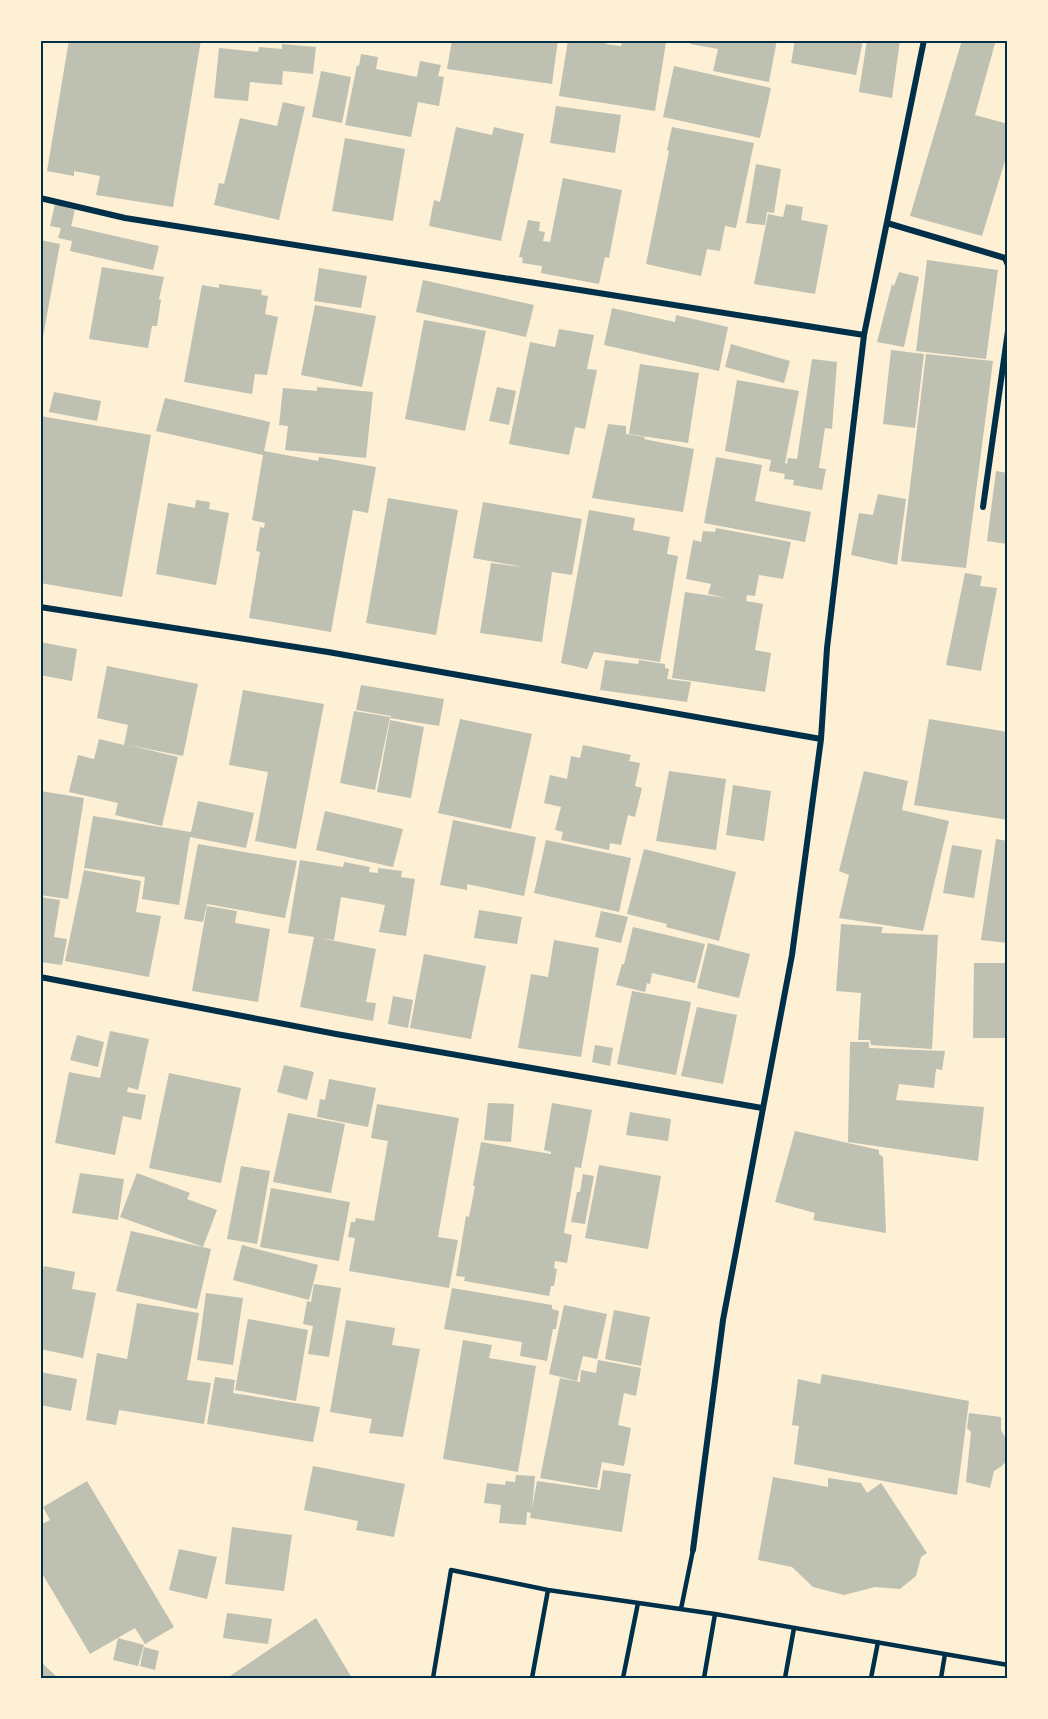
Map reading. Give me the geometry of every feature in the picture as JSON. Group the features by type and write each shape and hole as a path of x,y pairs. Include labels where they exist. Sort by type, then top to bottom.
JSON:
{"street":[{"path":"693,1550 723,1320 792,955 821,739 827,648 864,335 924,40"},
{"path":"40,198 125,218 864,335"},
{"path":"887,223 1005,258 1008,265"},
{"path":"983,507 1008,331"},
{"path":"40,607 339,654 821,739"},
{"path":"40,977 336,1034 762,1108"}],"lane":[{"path":"681,1609 693,1550"},
{"path":"433,1678 451,1569 548,1590 715,1614 1008,1665"},
{"path":"532,1678 548,1590"},
{"path":"623,1678 638,1603"},
{"path":"704,1678 715,1614"},
{"path":"785,1678 794,1628"},
{"path":"871,1678 878,1642"},
{"path":"941,1678 945,1654"}],"building":[{"path":"69,40 201,40 173,207 96,195 100,176 74,171 74,176 47,171"},
{"path":"452,40 558,40 552,84 447,69"},
{"path":"568,40 607,40 606,44 621,46 622,40 666,42 655,111 559,96"},
{"path":"691,40 777,40 769,82 713,71 718,49 690,44"},
{"path":"795,40 863,40 856,75 791,63"},
{"path":"867,40 900,40 892,98 859,92"},
{"path":"962,40 996,40 975,115 1008,124 1008,151 982,236 910,216"},
{"path":"282,44 316,47 313,74 283,71 282,85 250,82 248,101 214,98 219,48 258,52 259,47 282,49"},
{"path":"361,54 378,57 376,69 417,77 420,61 441,65 438,76 444,77 439,106 418,102 411,137 345,125"},
{"path":"674,66 771,88 760,138 663,117"},
{"path":"321,71 351,77 342,123 312,117"},
{"path":"283,102 305,107 279,220 214,205 219,183 224,184 240,118 277,126"},
{"path":"556,106 621,115 615,153 550,143"},
{"path":"456,127 492,135 494,127 524,134 501,241 429,226 434,200 440,202"},
{"path":"672,127 754,143 736,228 725,226 720,251 707,249 701,276 646,264"},
{"path":"345,138 405,149 393,221 332,211"},
{"path":"756,164 781,169 774,213 767,212 765,225 746,223"},
{"path":"563,178 622,190 609,258 605,257 599,284 541,273 542,266 522,263 523,258 519,257 528,220 540,222 539,231 545,232 543,241 550,242"},
{"path":"55,204 75,210 71,226 159,246 153,270 70,251 72,241 58,238 61,228 50,226"},
{"path":"786,204 803,207 801,220 828,225 815,294 754,284 768,214 783,217"},
{"path":"40,240 60,244 42,342 40,342"},
{"path":"927,260 998,270 986,359 916,351"},
{"path":"102,267 164,277 159,299 161,300 157,326 152,326 148,348 89,339"},
{"path":"319,268 367,276 361,308 314,301"},
{"path":"899,272 919,277 904,347 877,342 892,284 894,286"},
{"path":"423,280 534,305 526,337 416,312"},
{"path":"219,284 262,290 261,295 268,296 265,314 278,317 267,375 255,374 252,394 184,382 202,285 219,288"},
{"path":"315,305 376,316 362,387 301,375"},
{"path":"612,308 675,322 676,315 728,327 719,371 604,345"},
{"path":"424,320 486,331 465,431 405,419"},
{"path":"559,329 594,335 587,369 597,370 585,429 575,427 569,455 509,444 530,342 555,347"},
{"path":"731,344 790,361 784,383 725,367"},
{"path":"891,350 924,354 915,428 883,424"},
{"path":"926,354 993,361 966,568 901,561"},
{"path":"812,359 837,362 832,429 825,428 819,468 826,469 822,490 793,485 794,480 784,479 785,474 769,471 771,460 725,451 737,380 799,391 785,463 787,464 788,458 797,459"},
{"path":"640,364 699,373 688,443 629,434"},
{"path":"317,387 373,392 366,458 285,450 288,426 279,425 283,388 317,391"},
{"path":"497,387 516,391 509,425 489,421"},
{"path":"54,392 101,401 97,421 49,412"},
{"path":"165,398 270,422 264,451 318,461 319,457 376,467 368,513 353,510 331,632 249,618 260,552 256,551 260,527 264,528 265,523 252,520 263,455 156,431"},
{"path":"40,416 151,435 122,597 40,583"},
{"path":"608,424 626,426 626,434 694,449 683,512 592,498"},
{"path":"716,457 762,465 755,501 811,512 805,542 704,523"},
{"path":"996,471 1008,473 1008,544 987,541"},
{"path":"878,494 906,499 897,565 851,555 859,513 873,515"},
{"path":"388,498 458,510 436,635 366,623"},
{"path":"196,500 210,502 209,509 229,513 216,585 156,574 168,503 195,508"},
{"path":"483,502 582,519 572,575 552,572 542,642 480,633 491,563 523,567 473,558"},
{"path":"589,510 635,518 633,530 670,537 667,554 678,556 660,662 594,652 587,669 561,663"},
{"path":"716,528 791,542 783,579 759,575 755,596 747,595 746,601 763,604 755,650 771,653 765,692 672,678 685,592 726,598 708,594 711,584 686,579 693,540 701,542 703,531 715,532"},
{"path":"965,573 982,576 980,586 997,588 981,671 946,665"},
{"path":"40,642 77,649 72,681 40,675"},
{"path":"605,660 638,664 639,660 665,664 665,668 669,669 667,679 691,682 687,702 600,690"},
{"path":"107,666 198,684 183,756 128,745 178,757 162,826 115,815 118,803 69,792 78,755 94,759 99,739 124,745 128,725 97,718"},
{"path":"361,685 444,699 439,726 356,710"},
{"path":"243,690 324,704 296,849 255,841 268,772 229,765"},
{"path":"354,711 390,717 375,790 340,783"},
{"path":"460,719 532,734 511,829 438,813"},
{"path":"929,719 1008,732 1008,820 914,805"},
{"path":"390,720 424,727 411,798 377,792"},
{"path":"583,745 631,755 629,761 640,763 635,786 642,788 635,817 628,815 621,845 610,843 609,850 561,840 563,832 555,830 561,807 544,803 550,775 567,779 571,756 580,758"},
{"path":"669,771 726,779 716,850 656,841"},
{"path":"864,771 908,781 902,810 949,821 923,931 839,918 849,875 839,871"},
{"path":"733,785 771,791 764,841 726,835"},
{"path":"40,791 84,798 68,899 40,895"},
{"path":"198,801 254,813 246,848 190,837 179,905 142,899 145,877 84,868 93,816 191,832"},
{"path":"325,811 403,829 393,867 316,850"},
{"path":"453,820 536,837 524,896 467,884 467,890 440,885"},
{"path":"996,839 1008,841 1008,943 981,940"},
{"path":"546,840 631,858 619,912 534,893"},
{"path":"198,844 297,861 285,918 207,904 203,922 184,919"},
{"path":"952,845 982,850 974,898 943,893"},
{"path":"644,849 736,872 719,941 627,914"},
{"path":"300,860 343,867 344,862 370,867 369,872 378,873 378,868 402,871 401,877 415,879 406,936 379,932 385,905 341,897 334,940 320,938 376,949 366,1002 376,1003 373,1021 300,1007 314,937 288,933"},
{"path":"84,870 141,881 136,912 161,916 149,977 65,961"},
{"path":"40,897 60,900 54,937 67,939 62,965 40,962"},
{"path":"207,906 237,911 235,923 270,929 258,1002 192,991"},
{"path":"479,910 522,917 517,944 474,938"},
{"path":"601,911 628,917 621,943 595,937"},
{"path":"841,924 883,927 881,933 938,935 932,1049 871,1045 870,1040 858,1040 861,993 836,991"},
{"path":"633,927 705,944 695,983 652,973 650,984 647,983 645,992 616,985"},
{"path":"554,940 599,948 581,1057 518,1048 531,974 548,977"},
{"path":"708,943 750,954 739,998 697,988"},
{"path":"424,954 486,966 471,1039 410,1028"},
{"path":"974,963 1008,963 1008,1038 973,1038"},
{"path":"632,991 691,1002 676,1075 617,1064"},
{"path":"393,996 413,1000 408,1028 388,1024"},
{"path":"697,1007 737,1015 723,1084 681,1076"},
{"path":"110,1031 149,1039 138,1090 128,1087 127,1092 146,1095 141,1120 123,1116 115,1155 55,1143 69,1072 100,1078"},
{"path":"77,1035 104,1042 98,1067 70,1060"},
{"path":"850,1042 869,1042 869,1048 945,1051 942,1070 936,1069 934,1088 899,1084 896,1100 984,1107 978,1161 848,1142"},
{"path":"595,1045 613,1048 610,1066 592,1062"},
{"path":"284,1065 314,1072 307,1100 277,1092"},
{"path":"169,1073 241,1088 221,1183 149,1168"},
{"path":"329,1079 376,1088 368,1127 317,1117 320,1099 325,1100"},
{"path":"488,1103 514,1104 511,1142 484,1140"},
{"path":"552,1103 592,1110 581,1168 575,1167 564,1233 572,1235 567,1263 555,1261 554,1268 557,1269 554,1286 551,1286 549,1296 464,1281 465,1277 456,1276 466,1216 469,1217 475,1186 473,1186 481,1142 551,1154 544,1150"},
{"path":"377,1104 459,1118 438,1237 458,1240 449,1288 349,1271 355,1238 348,1237 351,1222 355,1222 356,1218 374,1221 388,1141 371,1138"},
{"path":"630,1112 671,1119 668,1141 626,1135"},
{"path":"288,1113 345,1124 331,1193 273,1182"},
{"path":"795,1131 879,1150 879,1154 883,1157 886,1233 813,1220 815,1213 775,1202"},
{"path":"599,1165 661,1176 648,1249 585,1238"},
{"path":"241,1166 270,1171 257,1244 227,1239"},
{"path":"80,1173 124,1179 118,1220 72,1213"},
{"path":"137,1173 190,1193 187,1199 217,1210 203,1247 120,1217"},
{"path":"583,1174 594,1176 585,1224 571,1222"},
{"path":"271,1188 350,1202 339,1261 260,1247"},
{"path":"131,1231 211,1249 197,1309 116,1291"},
{"path":"242,1245 318,1265 309,1300 233,1280"},
{"path":"44,1266 75,1272 72,1289 96,1293 83,1358 40,1349 40,1282"},
{"path":"314,1284 341,1288 329,1357 308,1354 313,1326 303,1324 307,1301 311,1302"},
{"path":"452,1288 552,1305 552,1309 559,1311 547,1361 520,1356 522,1342 444,1329"},
{"path":"206,1293 243,1298 233,1365 197,1360"},
{"path":"137,1303 199,1313 187,1380 211,1383 204,1424 119,1410 116,1425 86,1420 97,1353 127,1359"},
{"path":"564,1305 607,1314 597,1359 583,1356 577,1381 549,1374"},
{"path":"614,1310 650,1317 641,1366 605,1359"},
{"path":"248,1319 308,1330 296,1401 235,1390"},
{"path":"346,1320 395,1328 392,1345 420,1349 403,1437 369,1433 372,1419 330,1412"},
{"path":"463,1340 492,1345 489,1358 536,1366 518,1472 443,1459"},
{"path":"598,1360 641,1368 636,1396 624,1393 618,1425 631,1428 624,1466 602,1462 597,1488 540,1478 560,1378 580,1382 581,1370 596,1373"},
{"path":"40,1372 77,1379 71,1411 40,1405"},
{"path":"822,1374 969,1401 957,1495 794,1464 799,1426 792,1425 798,1379 820,1384"},
{"path":"215,1377 235,1380 233,1393 320,1407 313,1442 207,1424"},
{"path":"969,1413 1001,1417 1001,1430 1008,1442 1008,1459 994,1471 990,1488 966,1482 971,1432 967,1428"},
{"path":"313,1466 405,1484 394,1537 356,1530 358,1521 304,1510"},
{"path":"603,1470 631,1474 622,1532 530,1518 531,1513 527,1512 526,1525 499,1523 501,1505 484,1503 487,1483 505,1485 506,1481 515,1482 516,1475 535,1476 532,1509 537,1481 600,1490"},
{"path":"773,1477 828,1487 828,1478 861,1483 867,1493 881,1483 927,1553 921,1557 916,1576 900,1589 875,1587 844,1595 813,1587 792,1567 758,1560"},
{"path":"87,1481 174,1627 145,1644 135,1628 90,1654 40,1570 40,1525 50,1520 43,1507"},
{"path":"232,1527 292,1535 284,1591 225,1584"},
{"path":"179,1549 217,1557 207,1599 169,1590"},
{"path":"227,1613 272,1619 268,1644 223,1638"},
{"path":"316,1618 352,1678 227,1678"},
{"path":"118,1638 144,1645 138,1666 113,1660"},
{"path":"144,1647 159,1651 155,1670 140,1666"},
{"path":"40,1661 58,1678 40,1678"}]}
